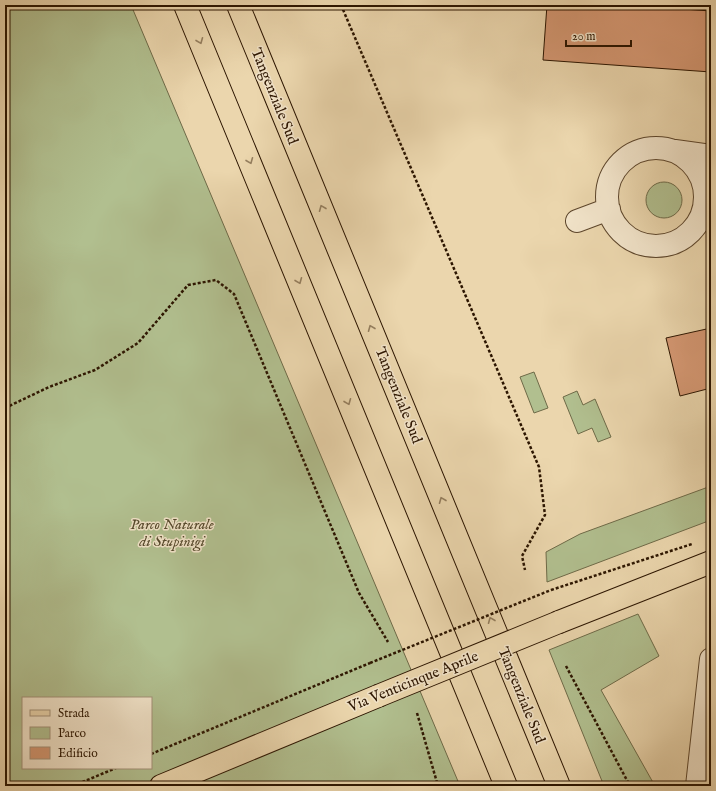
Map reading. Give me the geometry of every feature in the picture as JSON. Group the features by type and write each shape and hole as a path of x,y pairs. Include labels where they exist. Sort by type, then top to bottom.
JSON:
{"main road":[{"path":"185,5 506,786"},
{"name":"Tangenziale Sud","path":"238,5 559,786"},
{"name":"Via Venticinque Aprile","path":"161,786 558,622 711,562"}],"street":[{"path":"711,156 659,148 642,150 629,156 616,168 608,183 606,196 610,217 619,231 634,242 650,247 673,244 688,235 711,230"},
{"path":"672,150 687,159 697,170 704,185 706,200 702,217 688,235"},
{"path":"577,221 608,209"},
{"path":"696,786 711,659"}],"path":[{"path":"342,5 538,467 545,515 522,556 526,570"},
{"path":"5,408 49,387 95,370 138,343 188,285 216,280 234,294 359,593 388,642"},
{"path":"152,754 551,590 696,542"},
{"path":"566,666 630,786"},
{"path":"418,713 438,786"},
{"path":"73,786 114,769"}],"green space":[{"name":"Parco Naturale di Stupinigi","path":"5,5 131,5 460,786 5,786"},
{"path":"664,182 677,187 682,200 677,213 664,218 651,213 646,200 651,187"},
{"path":"534,372 548,408 534,413 520,377"},
{"path":"577,391 583,405 595,399 611,437 598,442 592,428 578,434 563,397"},
{"path":"711,486 711,520 547,582 546,552 580,534"},
{"path":"638,614 659,656 601,690 655,786 604,786 549,650"}],"building":[{"path":"547,5 627,5 711,11 711,72 543,60"},
{"path":"711,328 711,388 680,396 666,338"}]}
